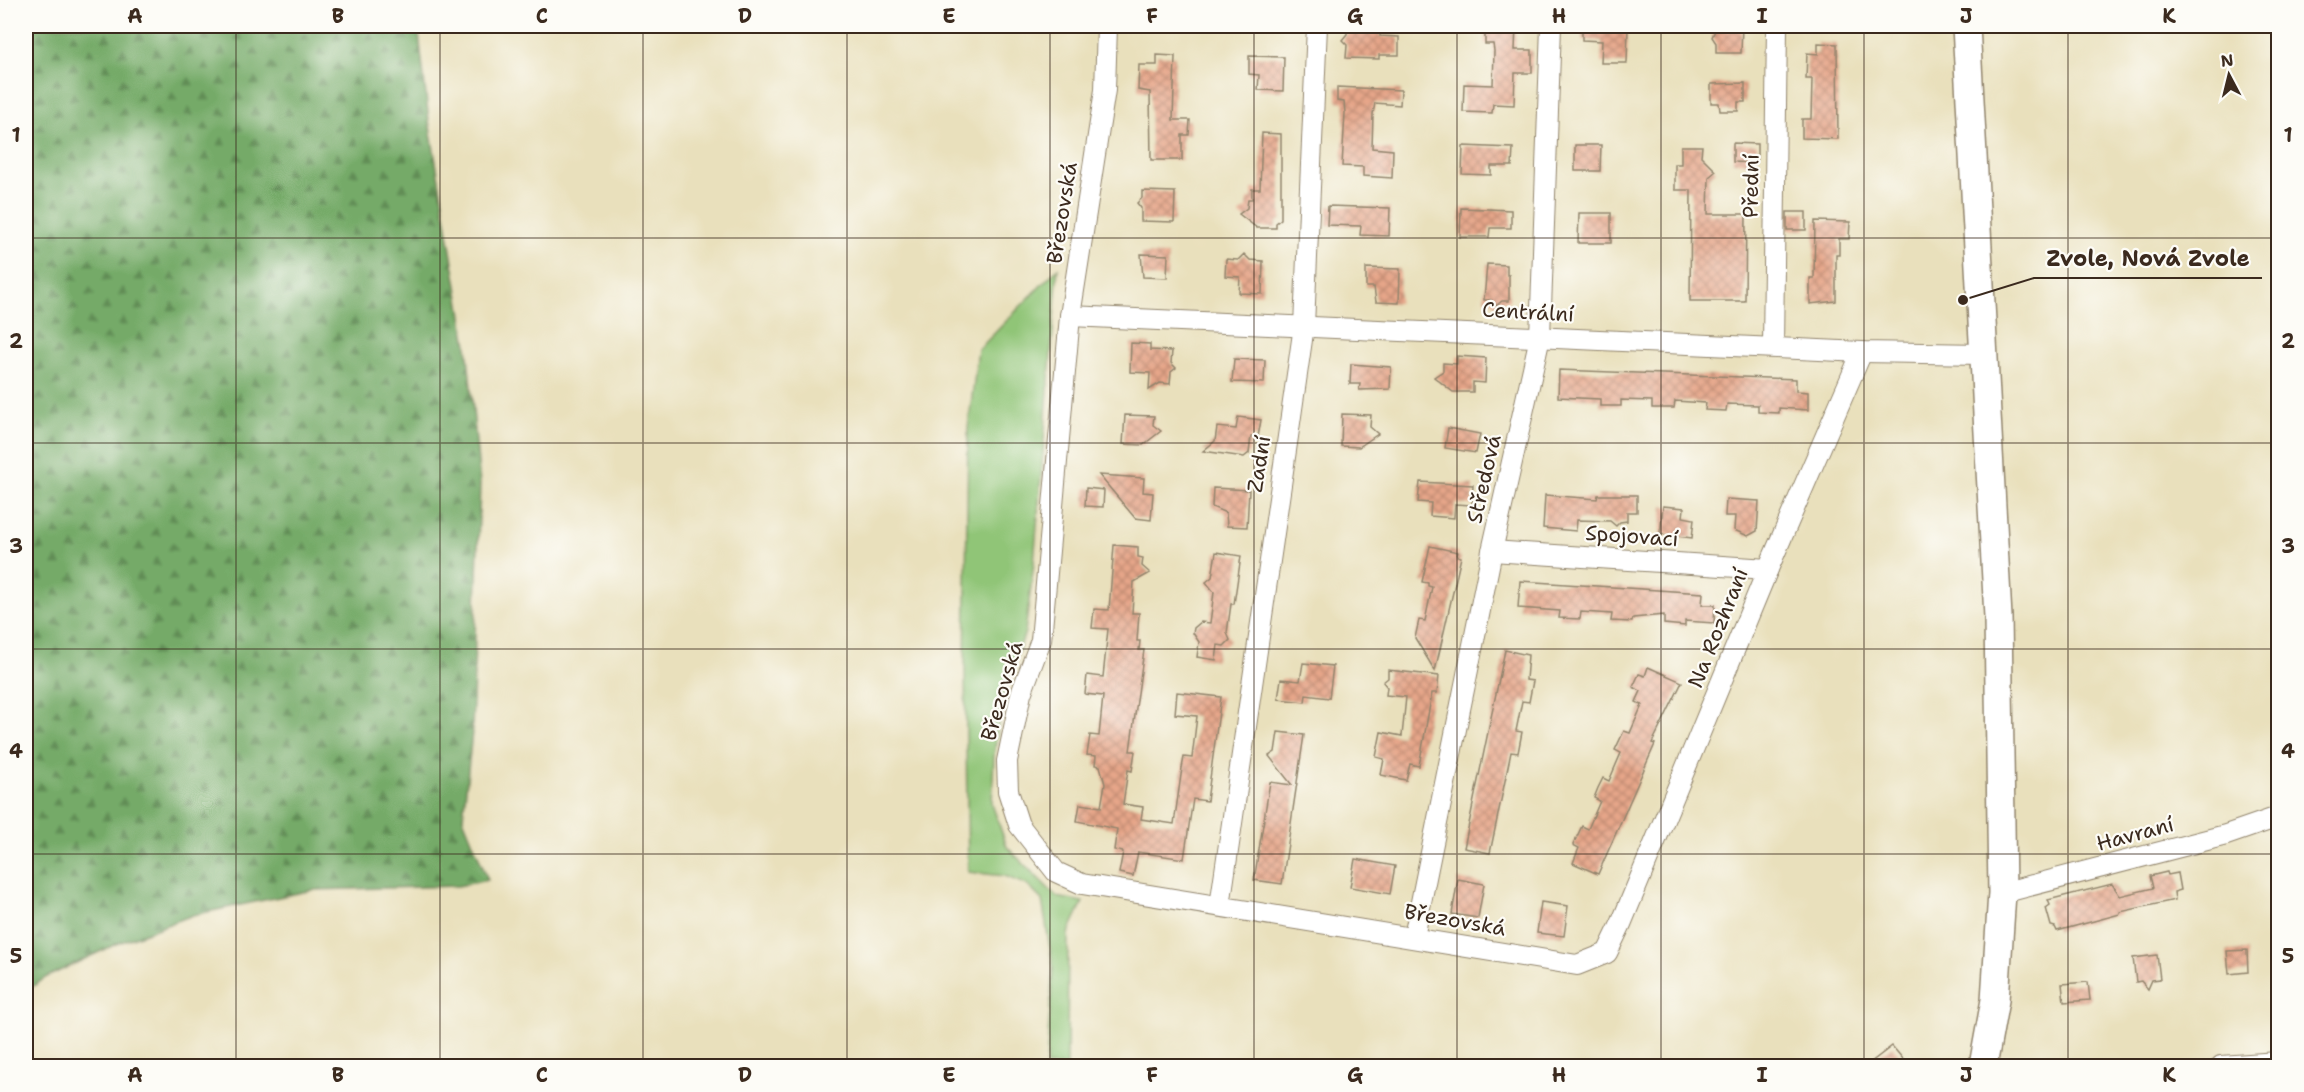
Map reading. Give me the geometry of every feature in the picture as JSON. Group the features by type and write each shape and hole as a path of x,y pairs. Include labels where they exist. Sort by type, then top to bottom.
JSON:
{"street":[{"name":"Březovská","path":"1107,26 1105,90 1070,316 1041,640 1022,694 1008,761 1008,792 1019,825 1056,872 1082,884 1577,965 1607,952 1622,924"},
{"name":"Zadní","path":"1220,906 1304,326 1317,26"},
{"name":"Středová","path":"1414,937 1492,551 1540,337 1551,26"},
{"name":"Přední","path":"1773,347 1777,26"},
{"path":"1966,26 1998,617 2002,893 1995,1000 1983,1066"},
{"name":"Centrální","path":"1070,316 1862,352 1983,354"},
{"name":"Na Rozhraní","path":"1622,924 1768,569 1862,352"},
{"name":"Spojovací","path":"1492,551 1768,569"},
{"name":"Havraní","path":"2002,893 2226,835 2278,817"},
{"path":"2221,1066 2278,1062"}],"green space":[{"path":"26,26 418,26 429,121 467,345 480,484 472,732 463,818 488,880 458,886 313,890 193,915 116,944 47,977 26,991"},
{"path":"1058,268 1034,563 1025,632 1002,700 994,755 992,804 1007,847 1057,897 1083,902 1068,934 1067,1066 1046,1066 1053,967 1042,900 1027,885 1005,876 968,872 965,670 968,428 978,350"}],"building":[{"path":"1485,26 1516,26 1515,50 1532,50 1532,73 1515,73 1514,105 1493,104 1492,113 1463,112 1464,84 1493,85 1494,51 1493,44 1485,44"},
{"path":"1582,26 1628,26 1627,63 1601,63 1602,41 1582,40"},
{"path":"1717,26 1742,26 1741,53 1716,53 1716,43 1712,37"},
{"path":"1347,28 1380,29 1380,36 1399,37 1399,55 1379,55 1379,59 1346,58 1347,45 1342,40 1347,34"},
{"path":"1818,43 1837,44 1838,139 1802,138 1802,119 1811,119 1812,79 1806,79 1807,53 1818,54"},
{"path":"1157,55 1175,56 1173,120 1190,120 1189,135 1182,135 1182,160 1151,160 1150,92 1138,90 1139,65 1157,65"},
{"path":"1249,56 1284,57 1283,91 1258,90 1259,75 1249,74"},
{"path":"1745,83 1745,102 1738,102 1738,111 1720,111 1719,103 1711,103 1711,84"},
{"path":"1337,87 1401,90 1400,105 1375,103 1373,114 1372,148 1393,150 1392,178 1363,176 1363,167 1342,166 1345,113 1344,102 1337,101"},
{"path":"1262,133 1281,134 1281,219 1276,223 1276,228 1257,228 1239,214 1247,208 1248,199 1252,199 1252,189 1260,189"},
{"path":"1733,143 1757,144 1757,163 1733,162"},
{"path":"1575,145 1601,145 1600,171 1575,171"},
{"path":"1463,146 1513,148 1512,166 1491,166 1491,175 1462,174"},
{"path":"1681,146 1702,146 1701,156 1716,171 1709,177 1708,214 1746,214 1745,301 1690,301 1691,190 1675,190 1675,164 1681,164"},
{"path":"1142,191 1175,192 1174,222 1141,221 1141,208 1137,203 1142,198"},
{"path":"1328,206 1390,208 1389,236 1360,235 1361,226 1327,225"},
{"path":"1461,208 1511,210 1511,228 1490,228 1489,237 1460,237"},
{"path":"1787,212 1806,212 1806,230 1787,230"},
{"path":"1579,213 1611,213 1611,243 1578,243"},
{"path":"1815,221 1850,222 1849,239 1839,239 1839,255 1836,255 1836,301 1810,304 1810,278 1814,278"},
{"path":"1141,254 1168,255 1167,278 1143,277"},
{"path":"1244,254 1250,260 1263,261 1262,294 1239,293 1240,277 1225,276 1226,259 1238,260"},
{"path":"1487,264 1507,265 1509,301 1502,301 1496,306 1491,300 1484,300"},
{"path":"1366,268 1400,269 1399,303 1376,302 1374,287 1366,287"},
{"path":"1131,343 1150,344 1150,350 1172,351 1171,363 1176,368 1171,372 1170,384 1160,383 1149,390 1150,373 1130,372"},
{"path":"1457,356 1486,358 1485,383 1473,382 1473,392 1453,392 1434,377 1443,371 1443,363 1457,364"},
{"path":"1234,359 1265,360 1264,383 1232,382"},
{"path":"1351,364 1391,367 1390,389 1359,390 1360,384 1350,384"},
{"path":"1559,370 1796,379 1796,391 1808,392 1808,410 1779,408 1779,413 1758,412 1758,405 1727,404 1726,411 1705,410 1706,403 1675,401 1674,408 1652,408 1652,401 1621,400 1621,406 1600,406 1600,399 1558,397"},
{"path":"1342,414 1371,415 1370,427 1378,434 1359,447 1341,446"},
{"path":"1125,415 1154,416 1153,425 1161,431 1143,445 1123,444"},
{"path":"1238,417 1261,420 1258,437 1251,436 1249,453 1244,457 1203,451 1215,441 1217,427 1236,429"},
{"path":"1448,428 1480,434 1476,453 1445,448"},
{"path":"1099,475 1144,478 1143,492 1153,493 1151,520 1135,518"},
{"path":"1420,482 1473,485 1472,505 1455,504 1454,518 1430,516 1431,503 1418,502"},
{"path":"1086,488 1104,490 1103,507 1085,506"},
{"path":"1213,488 1249,490 1247,527 1227,526 1226,513 1212,507"},
{"path":"1545,495 1597,499 1598,495 1637,495 1637,512 1627,512 1627,521 1620,522 1616,526 1610,521 1577,520 1576,531 1543,528"},
{"path":"1726,499 1759,501 1757,531 1748,536 1734,530 1735,516 1725,516"},
{"path":"1663,506 1684,508 1683,517 1694,519 1692,538 1660,534"},
{"path":"1114,545 1138,547 1138,557 1143,558 1142,566 1150,573 1134,582 1132,613 1139,613 1137,641 1140,641 1139,650 1144,650 1130,751 1135,751 1132,771 1128,770 1123,804 1143,807 1141,819 1174,824 1184,757 1192,758 1197,716 1175,714 1177,692 1221,697 1207,801 1193,799 1184,859 1138,852 1133,876 1119,873 1123,852 1114,850 1117,829 1077,821 1080,804 1101,807 1105,784 1100,766 1095,765 1096,756 1087,755 1090,735 1099,736 1103,696 1085,694 1087,675 1103,677 1108,629 1092,628 1094,609 1109,610"},
{"path":"1430,546 1458,552 1457,556 1461,557 1435,671 1415,638 1419,620 1425,621 1432,587 1422,582"},
{"path":"1216,552 1241,556 1227,633 1230,640 1224,646 1218,645 1216,660 1197,657 1199,642 1193,633 1194,628 1201,622 1210,623 1214,592 1206,582 1212,577"},
{"path":"1520,581 1703,593 1702,605 1715,605 1714,623 1685,621 1685,626 1664,624 1664,615 1633,618 1632,622 1611,621 1612,614 1581,612 1580,619 1559,618 1560,611 1518,608"},
{"path":"1505,650 1528,655 1526,680 1533,681 1529,702 1522,701 1516,731 1522,732 1518,753 1511,752 1490,853 1464,848"},
{"path":"1303,663 1333,666 1329,698 1306,695 1305,702 1278,699 1281,679 1300,681"},
{"path":"1648,667 1682,682 1652,743 1655,744 1598,874 1573,863 1579,848 1573,845 1582,826 1588,829 1600,801 1594,798 1598,788 1603,778 1609,781 1621,753 1615,750 1624,731 1630,733 1642,705 1636,702 1641,691 1633,687 1639,674 1645,676"},
{"path":"1388,670 1439,676 1437,693 1432,693 1419,766 1410,764 1406,780 1381,775 1384,759 1376,757 1381,732 1402,736 1406,697 1386,695 1387,687 1383,682 1388,678"},
{"path":"1278,732 1304,735 1282,884 1254,880 1270,782 1292,785 1269,756 1275,752"},
{"path":"1355,859 1395,866 1390,894 1350,887"},
{"path":"2167,872 2168,875 2178,873 2181,890 2174,892 2175,900 2120,912 2120,914 2057,931 2051,926 2046,908 2050,905 2048,900 2112,884 2120,896 2153,888 2150,876"},
{"path":"1458,879 1484,884 1478,918 1452,914"},
{"path":"1541,902 1568,906 1564,936 1537,933"},
{"path":"2247,950 2248,972 2229,974 2227,951"},
{"path":"2157,955 2160,979 2152,980 2148,989 2141,981 2136,982 2133,958"},
{"path":"2088,982 2090,1000 2064,1002 2062,984"},
{"path":"1892,1046 1909,1066 1866,1066"}],"place":[{"name":"Zvole, Nová Zvole","path":"1963,300"}]}
